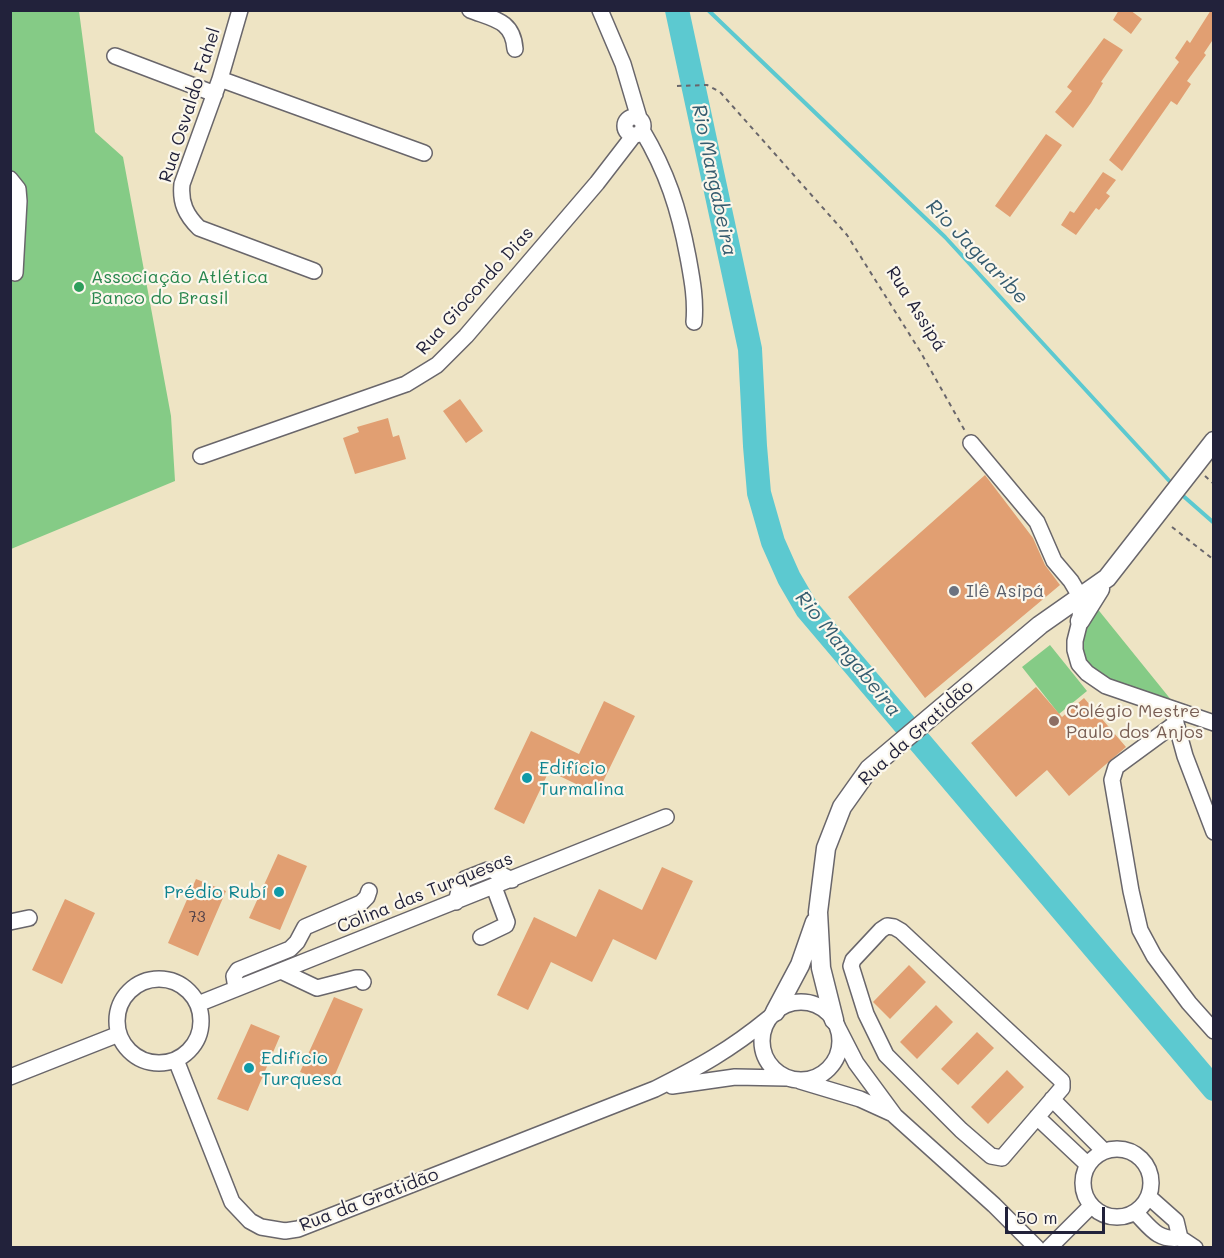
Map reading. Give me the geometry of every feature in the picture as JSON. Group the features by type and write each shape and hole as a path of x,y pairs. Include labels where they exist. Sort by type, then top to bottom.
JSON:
{"main road":[{"name":"Rua da Gratidão","path":"836,1023 821,968 819,912 826,849 842,807 869,770 1040,625 1107,578 1214,441"},
{"path":"1080,621 1107,578"},
{"name":"Rua da Gratidão","path":"772,1015 800,965 819,912"}],"street":[{"name":"Rua Osvaldo Fahel","path":"240,10 181,196 191,220 200,228 314,271"},
{"path":"470,10 504,24 514,37 515,49"},
{"name":"Rua Giocondo Dias","path":"201,456 406,384 437,365 466,336 597,183 633,126 631,93 623,64 600,10"},
{"path":"115,56 214,94"},
{"path":"220,79 424,153"},
{"path":"633,126 658,157 678,211 694,292 694,322"},
{"path":"10,179 18,189 19,201 15,273"},
{"path":"971,443 1037,522 1054,561 1071,581 1081,598 1080,621 1075,641 1075,655 1079,664 1087,673 1106,686 1174,716 1214,723"},
{"path":"1174,716 1185,756 1214,832"},
{"path":"1174,716 1116,767 1112,780 1140,930 1154,956 1189,1003 1214,1031"},
{"name":"Colina das Turquesas","path":"198,1004 666,817"},
{"path":"456,902 461,883 465,879 488,870 512,880"},
{"path":"481,937 506,925 507,922 494,887"},
{"path":"236,988 234,976 238,970 273,957 294,946 305,927 361,903 369,891"},
{"path":"10,922 29,918"},
{"path":"887,926 901,931 1062,1081 1062,1088 1052,1099 1002,1158 991,1156 961,1130 886,1055 866,1014 852,972 853,960 887,926"},
{"path":"273,957 280,971 317,988 326,988 356,978 360,978 363,982"},
{"path":"152,979 165,979 185,988 198,1004 201,1014 199,1036 193,1046 176,1060 162,1063 148,1062 125,1046 119,1034 117,1020 120,1006 127,994 138,984 152,979"},
{"path":"895,1116 860,1099 781,1075 766,1059 763,1049 762,1038 772,1015 784,1005 795,1002 818,1005 827,1011 836,1023 856,1063 895,1116 986,1197 1037,1248"},
{"name":"Rua da Gratidão","path":"176,1060 232,1202 250,1221 272,1230 285,1231 298,1229 655,1089 721,1055 772,1015"},
{"path":"794,1079 810,1079 822,1074 832,1064 838,1053 840,1039 836,1023"},
{"path":"10,1077 119,1034"},
{"name":"Rua da Gratidão","path":"655,1089 735,1077 794,1079"},
{"path":"1052,1099 1104,1151"},
{"path":"1037,1117 1088,1165"},
{"path":"1114,1148 1134,1152 1148,1167 1151,1177 1149,1197 1143,1206 1124,1217 1112,1217 1101,1213 1091,1206 1086,1197 1083,1186 1084,1175 1095,1156 1104,1151 1114,1148"},
{"path":"1149,1197 1176,1221 1180,1238"},
{"path":"1049,1248 1091,1206"},
{"path":"1135,1212 1159,1236 1171,1239 1180,1238 1195,1248"}],"path":[{"name":"Rua Assipá","path":"677,86 703,85 713,87 720,92 847,235 920,351 971,443"},
{"path":"1172,527 1214,560"}],"green space":[{"name":"Associação Atlética Banco do Brasil","path":"11,11 79,11 95,132 123,157 171,416 175,481 11,549"},
{"path":"1096,607 1172,701 1133,690 1104,678 1093,670 1084,655 1082,637"},
{"path":"1050,645 1087,691 1059,714 1022,667"}],"building":[{"path":"1119,10 1130,10 1142,19 1131,34 1113,20"},
{"path":"1211,10 1214,10 1214,38 1204,53 1206,55 1187,81 1191,84 1177,105 1171,101 1122,171 1109,160 1179,62 1175,58 1187,40 1190,43"},
{"path":"1104,38 1123,50 1073,128 1055,112 1072,91 1067,87"},
{"path":"1046,134 1062,145 1010,217 995,206"},
{"path":"1103,172 1116,180 1106,193 1110,196 1099,210 1096,208 1076,235 1061,225 1070,211 1074,213"},
{"path":"460,399 483,431 466,443 443,411"},
{"path":"388,418 393,437 399,435 406,459 355,474 343,438 359,432 357,427"},
{"name":"Ilê Asipá","path":"985,475 1033,538 1045,565 1060,585 925,698 848,597"},
{"path":"1036,687 1062,717 1084,698 1126,747 1069,796 1047,770 1016,797 971,743"},
{"path":"604,701 635,716 597,794 549,771 524,824 494,809 531,731 579,754"},
{"name":"Prédio Rubí","path":"278,854 307,866 280,930 249,918"},
{"path":"662,867 693,881 656,960 613,939 592,982 551,962 528,1010 497,995 534,917 576,937 599,889 642,910"},
{"path":"196,879 226,891 198,956 168,943"},
{"path":"65,899 95,913 62,984 32,970"},
{"path":"909,965 926,982 890,1019 873,1002"},
{"path":"334,997 363,1009 331,1084 300,1072"},
{"path":"936,1005 953,1022 917,1059 900,1042"},
{"name":"Edifício Turquesa","path":"251,1024 280,1036 248,1111 217,1099"},
{"path":"977,1032 994,1048 958,1085 941,1069"},
{"path":"1007,1070 1024,1087 988,1124 971,1107"}],"waterway":[{"name":"Rio Mangabeira","path":"677,10 750,349 759,493 773,542 789,578 807,609 1214,1089"},
{"name":"Rio Jaguaribe","path":"708,10 945,237 1174,486"},
{"name":"Rio Jaguaribe","path":"1181,494 1214,523"}],"place":[{"name":"Associação Atlética Banco do Brasil","path":"79,287"},
{"name":"Ilê Asipá","path":"954,591"},
{"name":"Colégio Mestre Paulo dos Anjos","path":"1054,721"},
{"name":"Edifício Turmalina","path":"527,778"},
{"name":"Prédio Rubí","path":"279,892"},
{"name":"Edifício Turquesa","path":"249,1068"}]}
